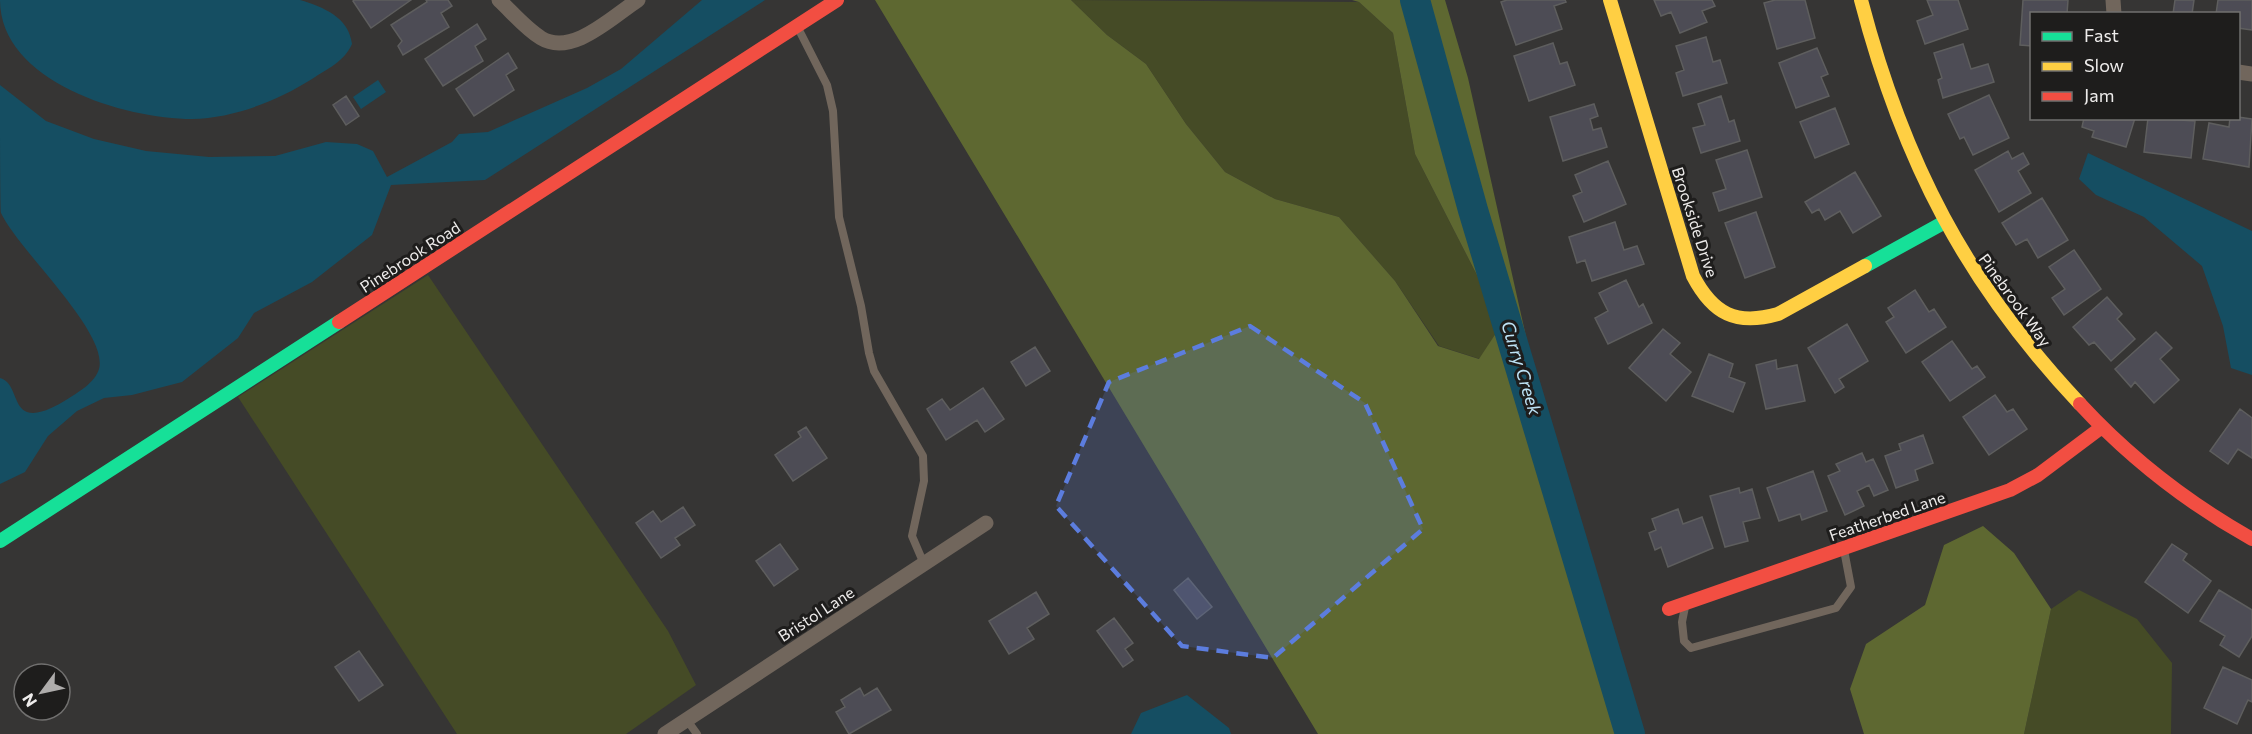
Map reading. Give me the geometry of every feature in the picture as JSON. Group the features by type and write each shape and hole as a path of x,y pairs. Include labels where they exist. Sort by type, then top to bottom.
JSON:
{"street":[{"path":"499,0 537,35 560,44 578,40 638,0"},
{"name":"Pinebrook Road","path":"0,541 837,0"},
{"name":"Brookside Drive","path":"1610,0 1693,276 1707,301 1719,310 1748,321 1778,314 1943,223"},
{"name":"Pinebrook Way","path":"1861,0 1886,92 1919,175 1943,223 2008,323 2065,390 2102,427 2184,496 2252,539"},
{"name":"Featherbed Lane","path":"1669,609 2010,490 2046,470 2102,427"},
{"name":"Bristol Lane","path":"665,734 986,523"}],"lane":[{"path":"797,26 827,85 833,111 837,207 861,306 868,353 874,371 923,456 924,481 912,536 924,564"},
{"path":"1686,603 1682,622 1684,642 1691,648 1836,608 1851,587 1844,549"},
{"path":"687,720 697,734"}],"highlighted area":[{"path":"1250,326 1365,403 1423,529 1273,658 1182,646 1056,506 1109,382"}],"green space":[{"path":"875,0 1071,0 1107,35 1146,64 1186,124 1225,172 1275,199 1339,217 1395,281 1438,346 1479,359 1502,324 1415,154 1393,33 1359,2 1352,0 1445,0 1468,78 1547,430 1637,734 1318,734"},
{"path":"1071,0 1359,2 1393,33 1415,154 1502,324 1480,359 1439,346 1395,281 1339,217 1275,199 1225,172 1186,124 1146,64 1107,35"},
{"path":"428,275 668,631 696,685 626,734 457,734 238,397"},
{"path":"1983,526 2014,553 2051,609 2024,734 1864,734 1850,689 1866,644 1925,605 1944,545"},
{"path":"2079,590 2137,619 2172,663 2171,734 2024,734 2051,609"}],"water":[{"path":"0,0 300,0 334,14 346,27 352,44 335,65 299,87 255,107 208,118 165,117 134,112 102,103 71,90 43,74 21,53 6,29"},
{"path":"702,0 765,0 485,180 391,185 372,235 312,282 254,313 238,338 182,382 132,395 104,398 77,411 48,436 25,472 0,484 0,378 9,384 22,409 37,413 80,391 94,379 99,369 98,353 77,313 25,248 1,213 0,85 46,121 94,139 146,151 209,157 275,156 326,142 357,144 373,151 387,177 452,142 459,134 488,132 587,88 621,69"},
{"path":"378,80 386,92 361,109 353,97"},
{"path":"2088,153 2252,231 2252,375 2231,368 2223,326 2202,266 2144,217 2096,195 2079,179"},
{"path":"1187,695 1229,728 1231,734 1131,734 1141,713"}],"building":[{"path":"354,0 411,0 371,28 353,1"},
{"path":"426,0 448,0 452,6 441,13 449,27 403,55 398,46 402,41 391,25 427,2"},
{"path":"1507,0 1565,0 1566,2 1554,6 1562,29 1516,45 1501,2"},
{"path":"1654,0 1712,0 1715,6 1702,11 1707,22 1680,33 1671,12 1661,16"},
{"path":"1775,0 1805,0 1815,38 1777,49 1764,3"},
{"path":"1927,0 1958,0 1968,29 1925,44 1917,21 1933,15"},
{"path":"2023,0 2068,0 2067,12 2030,12 2030,46 2020,45"},
{"path":"2175,0 2194,0 2192,12 2173,12"},
{"path":"2218,0 2252,0 2252,30 2240,28 2240,12 2216,12"},
{"path":"477,24 486,39 475,46 483,61 443,86 425,59"},
{"path":"1706,37 1713,62 1720,60 1727,83 1683,96 1676,73 1684,70 1676,46"},
{"path":"1553,43 1560,64 1567,62 1575,85 1529,101 1514,56"},
{"path":"1963,44 1971,69 1988,64 1994,82 1943,98 1938,80 1942,78 1934,53"},
{"path":"1817,48 1828,74 1821,77 1829,96 1796,108 1779,63"},
{"path":"508,53 517,68 506,75 514,90 474,116 456,89"},
{"path":"1989,95 2009,138 1973,155 1964,137 1960,139 1948,114"},
{"path":"346,96 359,116 346,125 333,105"},
{"path":"1721,96 1729,122 1734,120 1740,141 1701,153 1693,128 1705,125 1698,104"},
{"path":"1594,104 1598,116 1590,119 1593,130 1601,128 1607,147 1563,161 1550,117"},
{"path":"1835,108 1849,144 1815,158 1800,122"},
{"path":"2240,117 2252,119 2249,167 2203,159 2209,123 2229,127 2230,120 2240,120"},
{"path":"2084,120 2134,120 2126,147 2092,137 2094,131 2082,127"},
{"path":"2148,120 2195,121 2191,158 2144,152"},
{"path":"1747,150 1762,197 1719,211 1713,193 1726,189 1716,160"},
{"path":"2008,151 2012,159 2023,153 2029,164 2018,171 2031,193 1999,212 1975,170"},
{"path":"1608,161 1626,204 1584,222 1573,196 1582,192 1575,175"},
{"path":"1855,172 1881,216 1853,233 1840,211 1825,220 1819,209 1812,213 1805,202"},
{"path":"2042,198 2068,240 2038,258 2027,239 2016,245 2002,223"},
{"path":"1756,212 1775,267 1745,278 1725,223"},
{"path":"1615,222 1624,250 1637,246 1644,264 1592,281 1585,260 1577,263 1569,237"},
{"path":"2074,250 2101,289 2064,315 2052,298 2065,289 2049,267"},
{"path":"1626,280 1639,307 1643,304 1652,323 1608,344 1595,318 1608,311 1599,293"},
{"path":"1915,290 1929,312 1934,309 1946,327 1906,353 1886,322 1894,317 1888,308"},
{"path":"2107,297 2122,314 2117,319 2135,339 2111,361 2094,342 2089,345 2073,327"},
{"path":"1847,324 1868,361 1839,379 1844,387 1835,393 1808,348"},
{"path":"1663,329 1680,343 1670,354 1691,372 1666,401 1629,368"},
{"path":"2156,332 2172,348 2160,359 2179,380 2154,403 2135,382 2131,387 2115,369"},
{"path":"1952,341 1972,369 1977,366 1985,377 1950,401 1922,362"},
{"path":"1035,347 1050,371 1026,386 1011,362"},
{"path":"1709,354 1733,364 1729,377 1745,383 1733,412 1692,396"},
{"path":"1776,360 1777,369 1797,365 1805,401 1766,409 1756,365"},
{"path":"983,388 1004,419 985,432 977,420 946,440 927,409 942,399 950,410"},
{"path":"1995,395 2007,412 2013,409 2027,429 1989,455 1963,417"},
{"path":"2240,409 2252,418 2252,458 2238,449 2228,464 2210,451"},
{"path":"806,427 827,458 793,481 775,455 801,437 798,432"},
{"path":"1923,435 1933,463 1915,470 1918,480 1896,488 1885,456 1901,450 1899,444"},
{"path":"1862,453 1866,462 1873,459 1888,490 1874,496 1869,485 1857,491 1864,506 1845,515 1828,476 1840,471 1836,464"},
{"path":"1813,471 1827,511 1802,520 1800,514 1779,521 1767,488"},
{"path":"1739,488 1740,493 1752,489 1760,518 1743,522 1748,541 1725,547 1710,496"},
{"path":"683,507 695,525 675,538 680,545 661,558 636,523 653,511 661,522"},
{"path":"1678,509 1683,524 1702,517 1713,548 1668,567 1661,547 1655,550 1649,533 1656,530 1652,519"},
{"path":"780,544 798,569 774,586 756,561"},
{"path":"2172,544 2187,554 2183,560 2211,581 2188,613 2145,582"},
{"path":"1188,578 1212,607 1197,619 1174,590"},
{"path":"2219,590 2252,610 2252,636 2239,657 2220,645 2225,636 2200,621"},
{"path":"1036,592 1049,614 1027,628 1034,639 1009,654 989,621"},
{"path":"1114,618 1133,643 1125,649 1133,660 1123,667 1097,631"},
{"path":"359,651 383,685 359,701 335,667"},
{"path":"2223,667 2252,680 2252,702 2248,700 2237,724 2204,708"},
{"path":"860,688 864,696 877,688 891,710 849,734 836,712 845,707 841,700"}],"waterway":[{"name":"Curry Creek","path":"1415,0 1473,210 1630,734"}],"traffic: fast":[{"path":"1865,266 1943,223"},
{"path":"0,541 339,322"}],"traffic: slow":[{"path":"1610,0 1693,276 1709,300 1727,314 1738,317 1750,318 1778,314 1865,266"},
{"path":"1861,0 1897,114 1919,167 1944,217 1972,265 2004,312 2040,359 2080,404"}],"traffic: jam":[{"path":"339,322 837,0"},
{"path":"2080,404 2119,443 2161,478 2205,510 2252,539"},
{"path":"1669,609 2010,490 2038,475 2102,427"}]}
